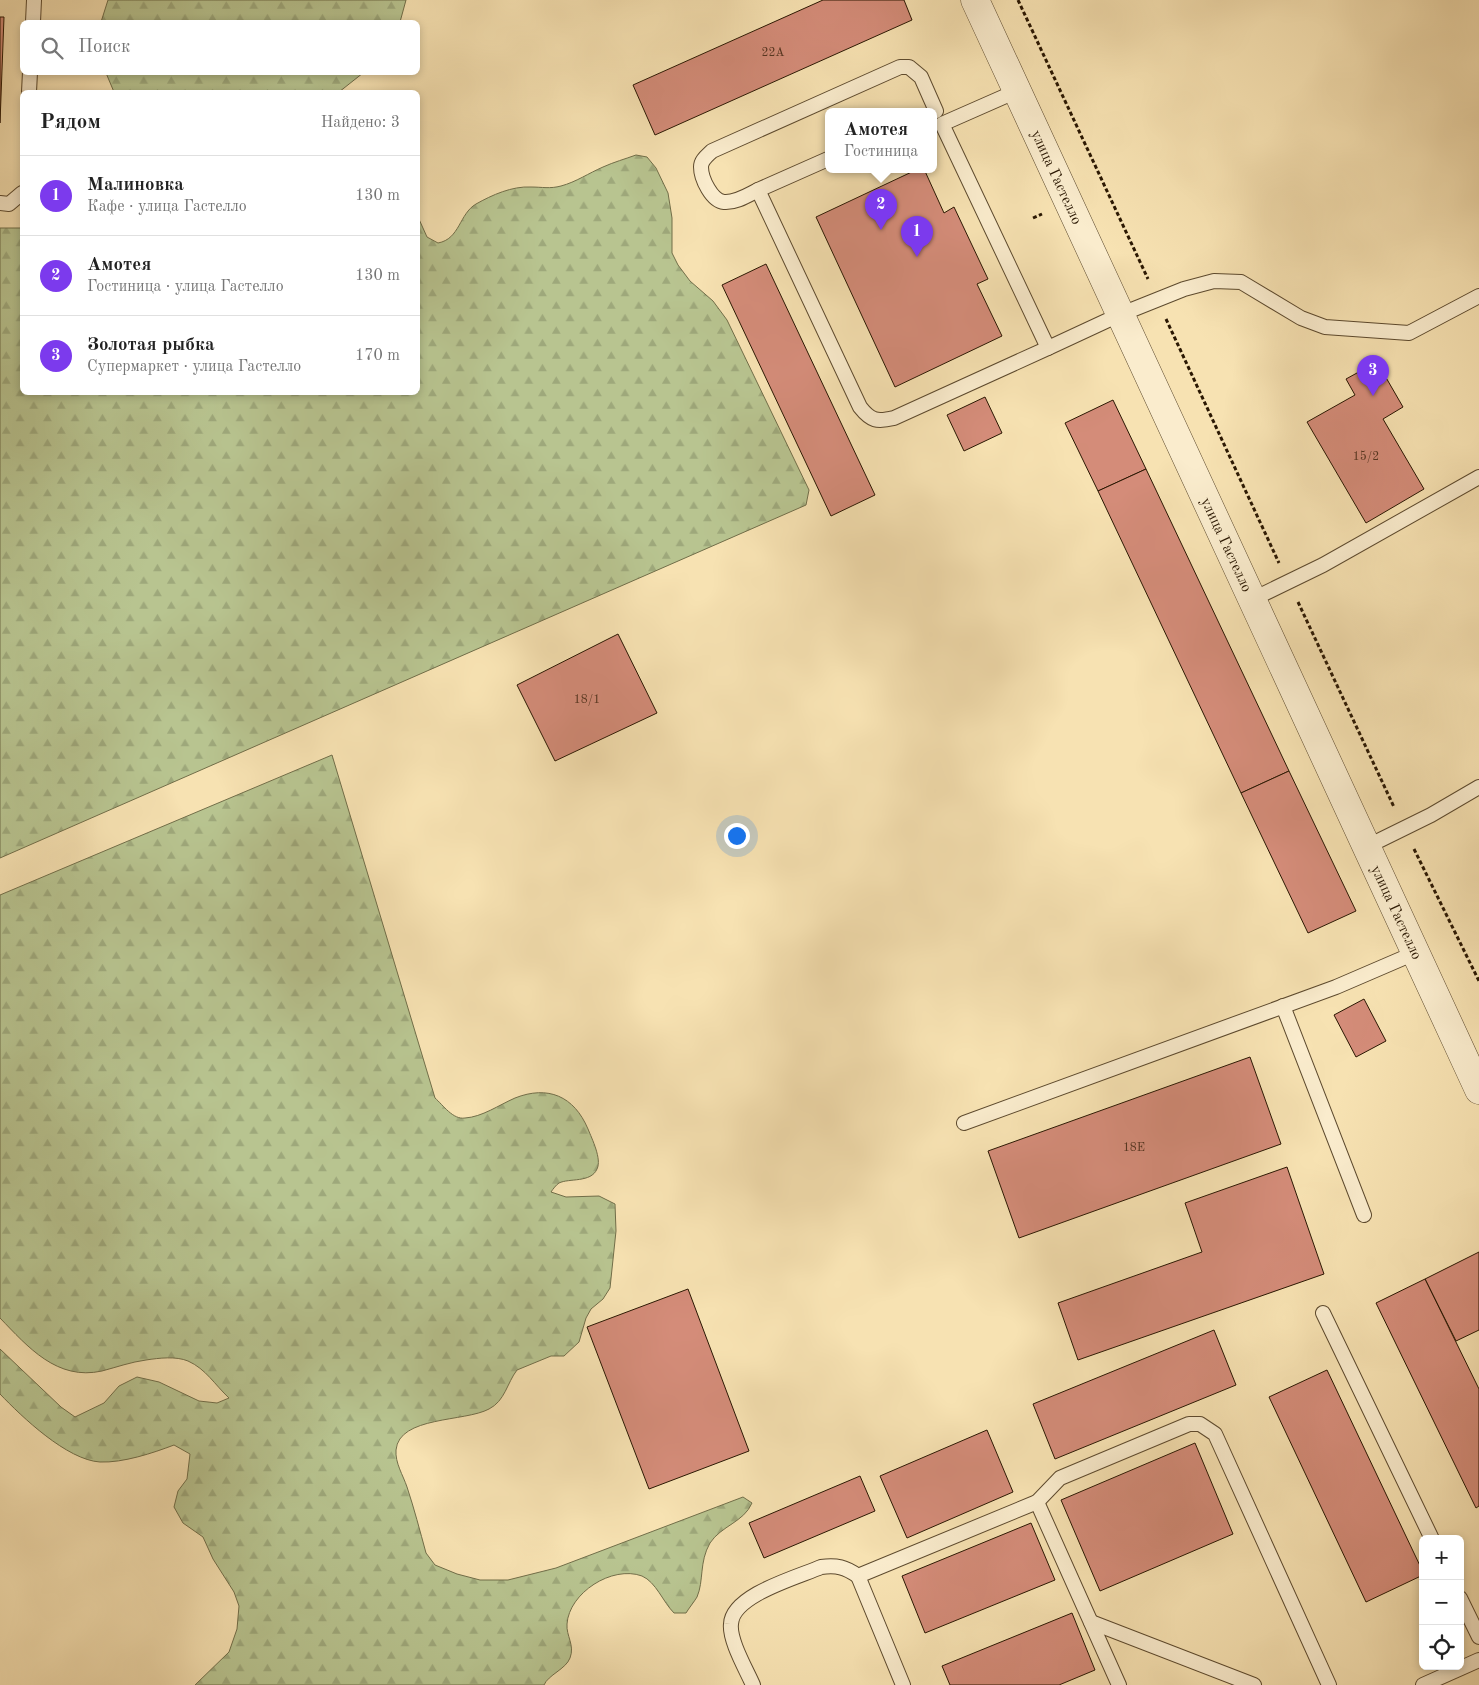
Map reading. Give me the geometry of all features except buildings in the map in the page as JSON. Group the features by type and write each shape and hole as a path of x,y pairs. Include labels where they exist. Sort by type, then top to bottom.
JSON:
{"street":[{"name":"улица Гастелло","path":"975,0 1250,600 1479,1090"}],"lane":[{"path":"33,20 34,0"},
{"path":"825,160 732,202 721,202 713,196 702,176 701,166 704,158 712,151 900,67 909,67 921,77 933,108"},
{"path":"29,90 30,75"},
{"path":"942,124 1017,91"},
{"path":"937,115 1048,348"},
{"path":"758,190 860,407 868,418 882,421 894,418 1119,315 1214,281 1241,282 1301,318 1326,327 1409,333 1479,296"},
{"path":"0,203 9,204 20,195"},
{"path":"1250,600 1288,582 1479,477"},
{"path":"1366,847 1479,787"},
{"path":"964,1123 1364,976 1415,953"},
{"path":"1283,1006 1364,1215"},
{"path":"1324,1313 1430,1535"},
{"path":"858,1576 1037,1502 1060,1478 1189,1424 1208,1428 1215,1434 1329,1685"},
{"path":"1037,1502 1118,1685"},
{"path":"753,1685 732,1636 730,1623 735,1609 746,1599 821,1567 835,1565 848,1568 858,1576 903,1685"},
{"path":"1464,1606 1479,1637"},
{"path":"1091,1622 1254,1685"},
{"path":"1423,1685 1479,1660"}],"path":[{"path":"1288,582 1404,828 1479,981"}],"green space":[{"path":"108,0 406,0 401,20 102,20"},
{"path":"107,75 360,75 342,90 113,90"},
{"path":"636,155 647,157 656,168 668,193 672,218 672,253 690,281 713,301 727,320 809,490 806,505 0,858 0,228 20,228 20,395 420,395 420,221 427,237 438,243 445,241 455,232 470,208 495,194 524,187 550,188 561,186 607,165"},
{"path":"332,755 435,1098 452,1114 461,1118 478,1115 527,1094 549,1093 559,1096 575,1108 582,1118 596,1149 598,1165 597,1169 590,1176 559,1183 551,1192 566,1197 599,1196 615,1204 616,1231 610,1288 603,1299 591,1309 586,1318 579,1342 564,1356 551,1356 517,1370 502,1397 489,1409 420,1426 408,1431 400,1439 396,1450 397,1460 410,1495 426,1553 435,1565 457,1574 480,1580 508,1580 556,1568 743,1497 752,1503 744,1515 720,1532 710,1543 704,1557 697,1597 686,1613 674,1613 655,1587 642,1576 630,1574 606,1578 584,1592 575,1602 567,1624 572,1649 570,1658 544,1685 195,1685 229,1652 237,1629 239,1606 234,1592 213,1559 203,1537 183,1523 174,1507 178,1491 187,1479 190,1454 174,1445 118,1461 100,1462 87,1459 74,1454 46,1436 0,1394 0,1349 61,1407 75,1417 104,1403 119,1386 137,1377 159,1382 199,1401 217,1403 229,1398 200,1368 178,1358 146,1360 86,1373 71,1371 45,1359 21,1340 0,1318 0,895"}],"place":[{"name":"Амотея","path":"881,230"},
{"name":"Малиновка","path":"917,257"},
{"name":"Золотая рыбка","path":"1373,396"}]}
